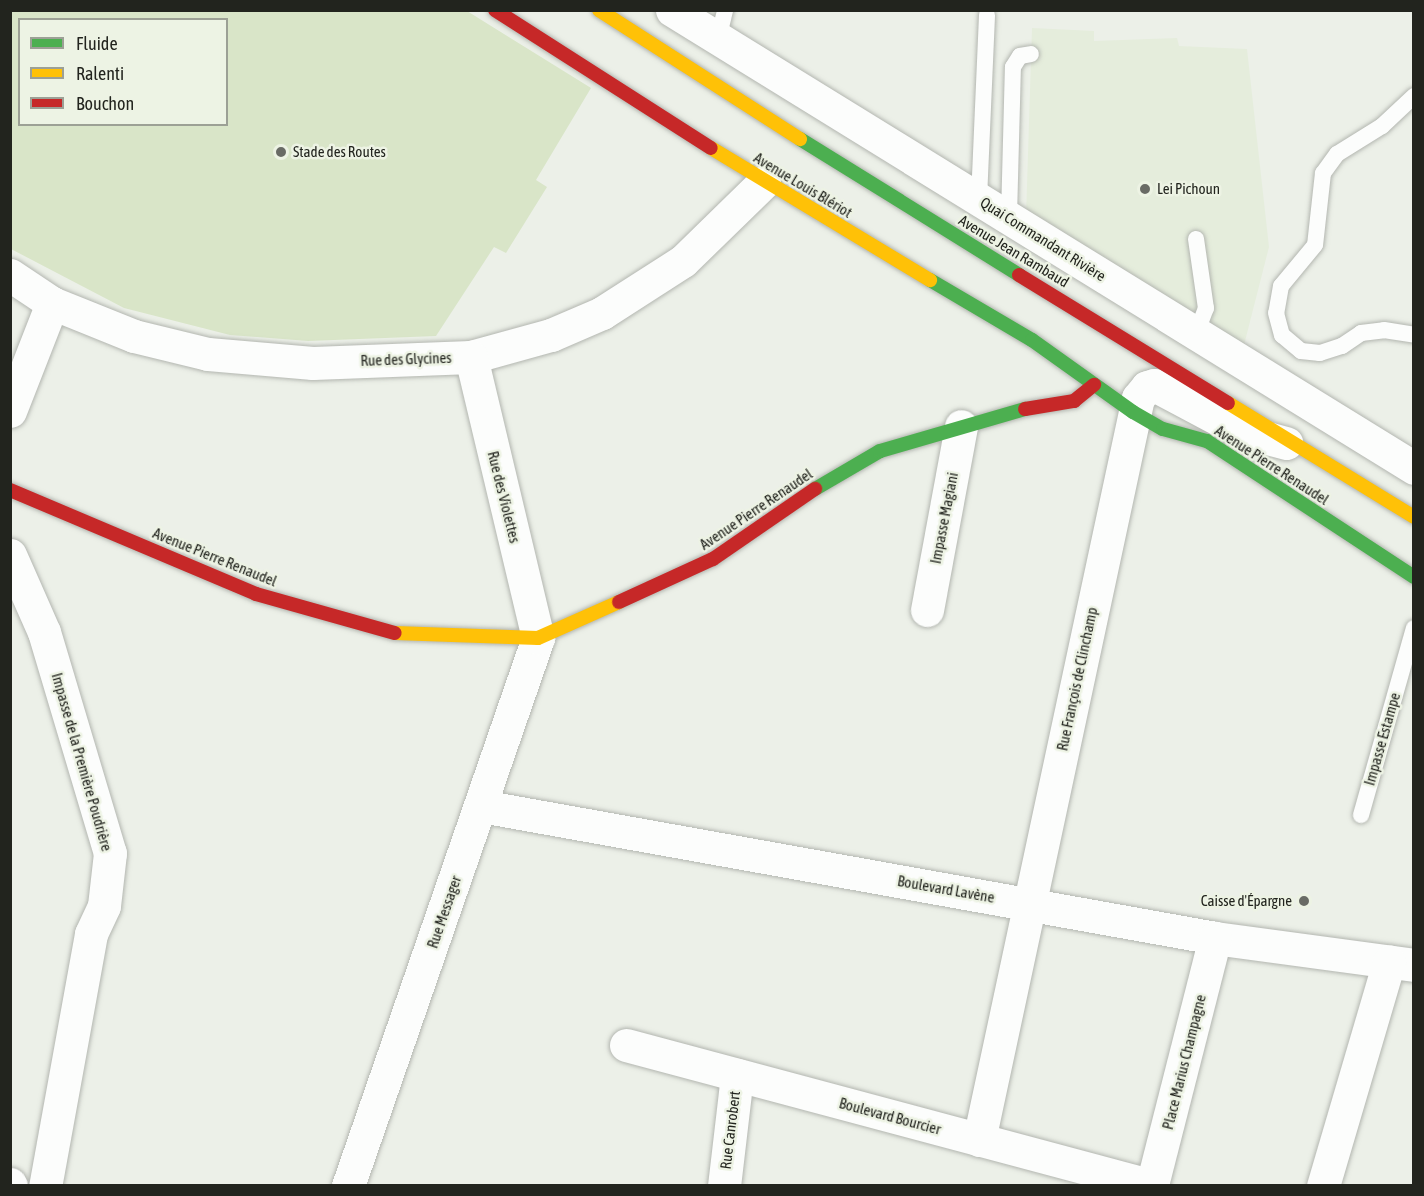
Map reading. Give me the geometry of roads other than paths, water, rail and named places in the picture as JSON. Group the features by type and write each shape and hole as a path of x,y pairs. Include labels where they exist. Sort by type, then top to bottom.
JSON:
{"street":[{"name":"Avenue Louis Blériot","path":"495,10 764,182 1032,340 1094,386"},
{"name":"Avenue Jean Rambaud","path":"598,10 866,181 1413,517"},
{"name":"Quai Commandant Rivière","path":"672,10 721,25 980,199 1413,468"},
{"name":"Rue des Glycines","path":"10,275 52,303 134,336 208,354 313,363 471,357 551,335 602,313 683,261 764,182"},
{"path":"10,411 52,303"},
{"name":"Rue des Violettes","path":"471,357 538,638"},
{"name":"Rue François de Clinchamp","path":"979,1140 1132,412 1147,387 1154,385 1241,431 1302,447"},
{"name":"Avenue Pierre Renaudel","path":"10,490 256,594 394,633 538,638 713,560 782,508 880,451 1047,403 1074,401 1094,386 1132,412 1163,429 1207,441 1413,577"},
{"name":"Impasse Magiani","path":"927,610 961,426"},
{"name":"Impasse de la Première Poudrière","path":"10,555 44,632 110,853 104,906 91,934 45,1185"},
{"name":"Rue Messager","path":"348,1185 538,638"},
{"name":"Boulevard Lavène","path":"481,806 1215,938 1401,963"},
{"name":"Place Marius Champagne","path":"1153,1185 1215,938"},
{"path":"1323,1185 1401,963"},
{"name":"Boulevard Bourcier","path":"626,1044 1153,1185"},
{"name":"Rue Canrobert","path":"724,1185 737,1075"}],"lane":[{"path":"980,199 987,15"},
{"path":"1009,217 1013,67 1020,56 1031,54"},
{"path":"1413,96 1382,126 1337,154 1323,173 1316,245 1281,286 1276,313 1282,335 1301,351 1320,353 1342,346 1361,333 1384,330 1413,335"},
{"path":"1196,238 1206,308 1196,334"},
{"name":"Impasse Estampe","path":"1360,815 1413,628"}],"place":[{"name":"Stade des Routes","path":"281,152"},
{"name":"Lei Pichoun","path":"1145,189"},
{"name":"Caisse d'Épargne","path":"1304,901"}]}
